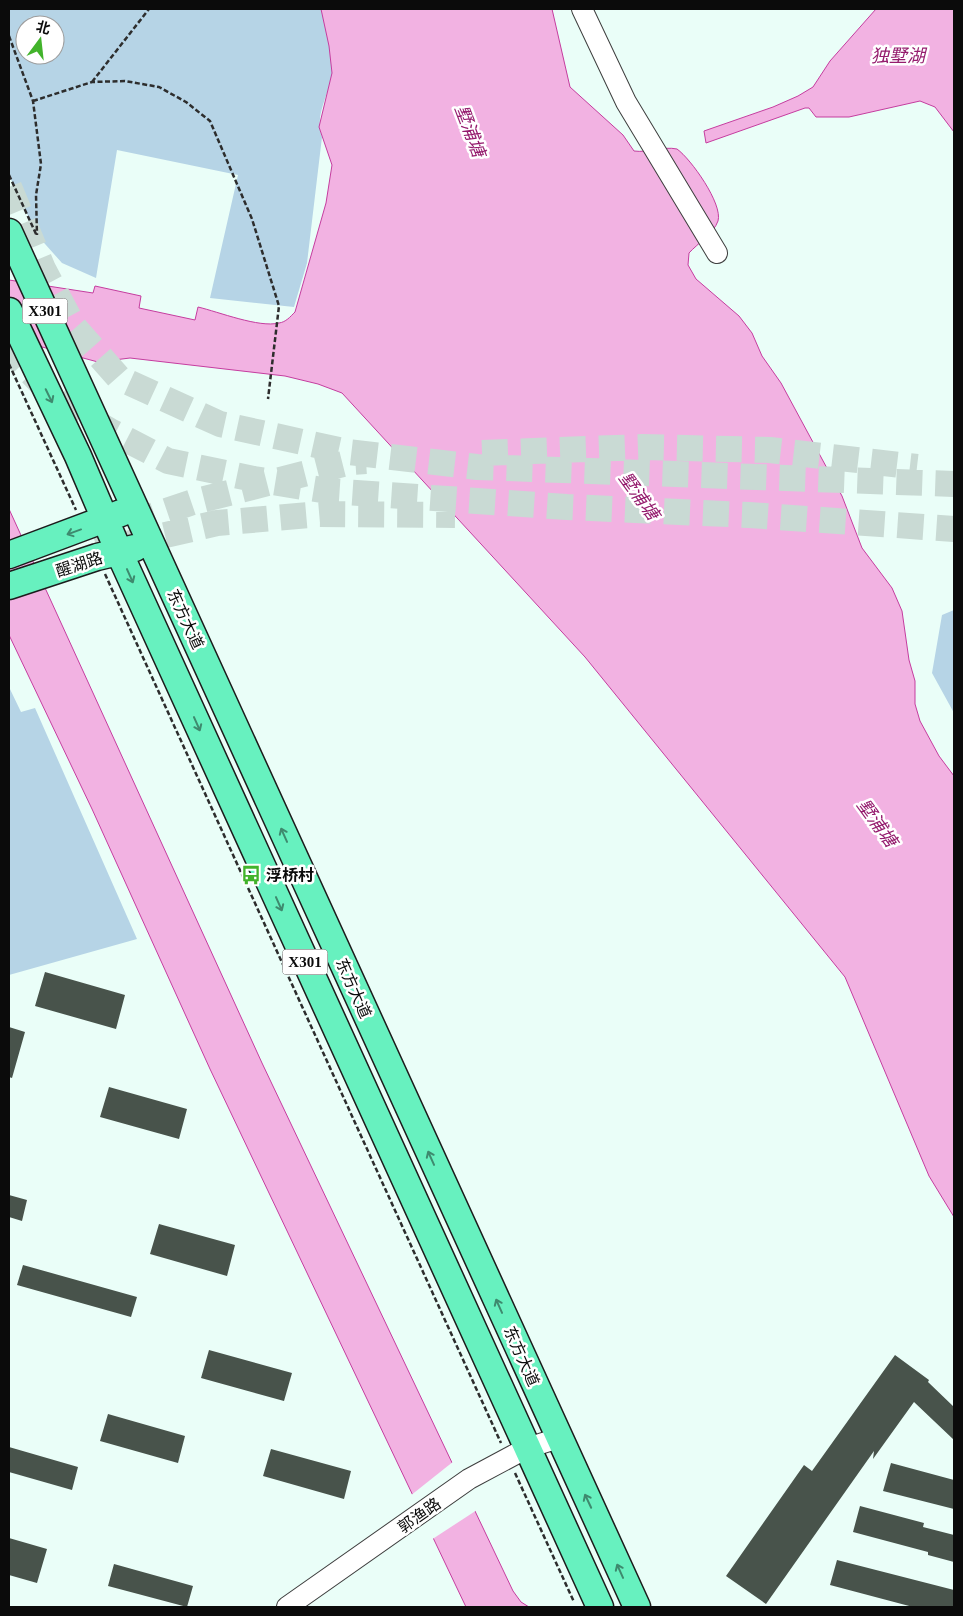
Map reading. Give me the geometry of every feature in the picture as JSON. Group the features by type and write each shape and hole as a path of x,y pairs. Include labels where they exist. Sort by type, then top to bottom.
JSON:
{"main road":[{"name":"东方大道","path":"9,232 637,1607"},
{"name":"东方大道","path":"9,311 18,358 78,456 95,524 108,554 514,1455 600,1607"},
{"name":"醒湖路","path":"9,555 35,547 135,508"},
{"name":"醒湖路","path":"9,586 108,554 150,543"}],"street":[{"path":"582,9 626,102 715,250"},
{"name":"郭渔路","path":"288,1607 469,1479 514,1455 559,1438"}],"path":[{"path":"92,82 149,9"},
{"path":"9,36 33,101 41,164 36,195 37,235 9,175"},
{"path":"33,101 92,82 125,81 159,87 186,102 210,121 252,218 279,306 268,399"},
{"path":"18,358 95,524"},
{"path":"108,554 514,1455 577,1607"}],"shaded area":[{"path":"9,9 321,9 331,49 332,74 321,113 320,129 322,137 307,263 294,307 210,298 238,175 117,150 96,278 62,263 37,235 9,175"},
{"path":"954,610 954,713 932,673 942,615"},
{"path":"9,687 21,712 35,708 137,939 9,975"}],"water":[{"name":"墅浦塘","path":"321,9 552,9 570,87 623,135 634,151 666,148 677,149 690,162 711,193 716,204 718,221 709,234 689,253 688,265 696,279 739,316 752,333 762,356 781,383 842,496 862,548 892,588 902,611 909,660 915,681 915,704 920,721 939,756 954,776 954,1217 929,1176 845,977 585,657 342,393 318,384 285,376 130,358 98,362 31,344 9,332 9,280 93,293 95,286 141,296 139,308 195,320 198,307 239,319 271,324 284,322 295,312 326,203 332,165 319,127 332,73 329,46"},
{"name":"独墅湖","path":"876,9 954,9 954,132 935,107 920,101 849,117 816,117 809,108 805,108 706,143 704,131 773,107 813,87 830,61"},
{"path":"9,509 262,1063 513,1591 521,1602 529,1607 466,1607 210,1069 92,809 9,635"}],"pier":[{"path":"454,1461 477,1510 431,1540 410,1496"}],"building":[{"path":"45,972 125,995 116,1029 35,1006"},
{"path":"9,1027 25,1032 12,1078 9,1077"},
{"path":"109,1087 187,1109 179,1139 100,1117"},
{"path":"9,1195 27,1200 22,1221 9,1217"},
{"path":"159,1224 235,1245 227,1276 150,1254"},
{"path":"23,1265 137,1297 131,1317 17,1285"},
{"path":"209,1350 292,1373 284,1401 201,1378"},
{"path":"895,1355 929,1380 928,1382 954,1407 954,1440 914,1402 873,1459 874,1451 766,1604 726,1576 804,1465 812,1471"},
{"path":"108,1414 185,1436 178,1463 100,1441"},
{"path":"9,1447 78,1467 72,1490 9,1472"},
{"path":"271,1449 351,1471 344,1499 263,1476"},
{"path":"891,1463 954,1480 954,1509 883,1491"},
{"path":"860,1506 924,1523 923,1527 954,1535 954,1562 928,1555 928,1552 853,1532"},
{"path":"9,1538 47,1549 37,1583 9,1575"},
{"path":"837,1560 954,1590 954,1607 913,1607 830,1585"},
{"path":"114,1564 193,1586 187,1607 108,1586"}],"tunnel":[{"path":"9,187 43,269 74,327 119,378 220,424 348,452 477,467 954,484"},
{"path":"9,342 17,358 57,400 110,431 168,461 254,479 328,491 567,507 749,515 954,529"},
{"path":"482,453 642,447 770,450 917,467"},
{"path":"93,536 193,502 351,462 366,461"},
{"path":"127,544 217,523 320,514 455,515"}],"place":[{"name":"浮桥村","path":"251,875"}]}
